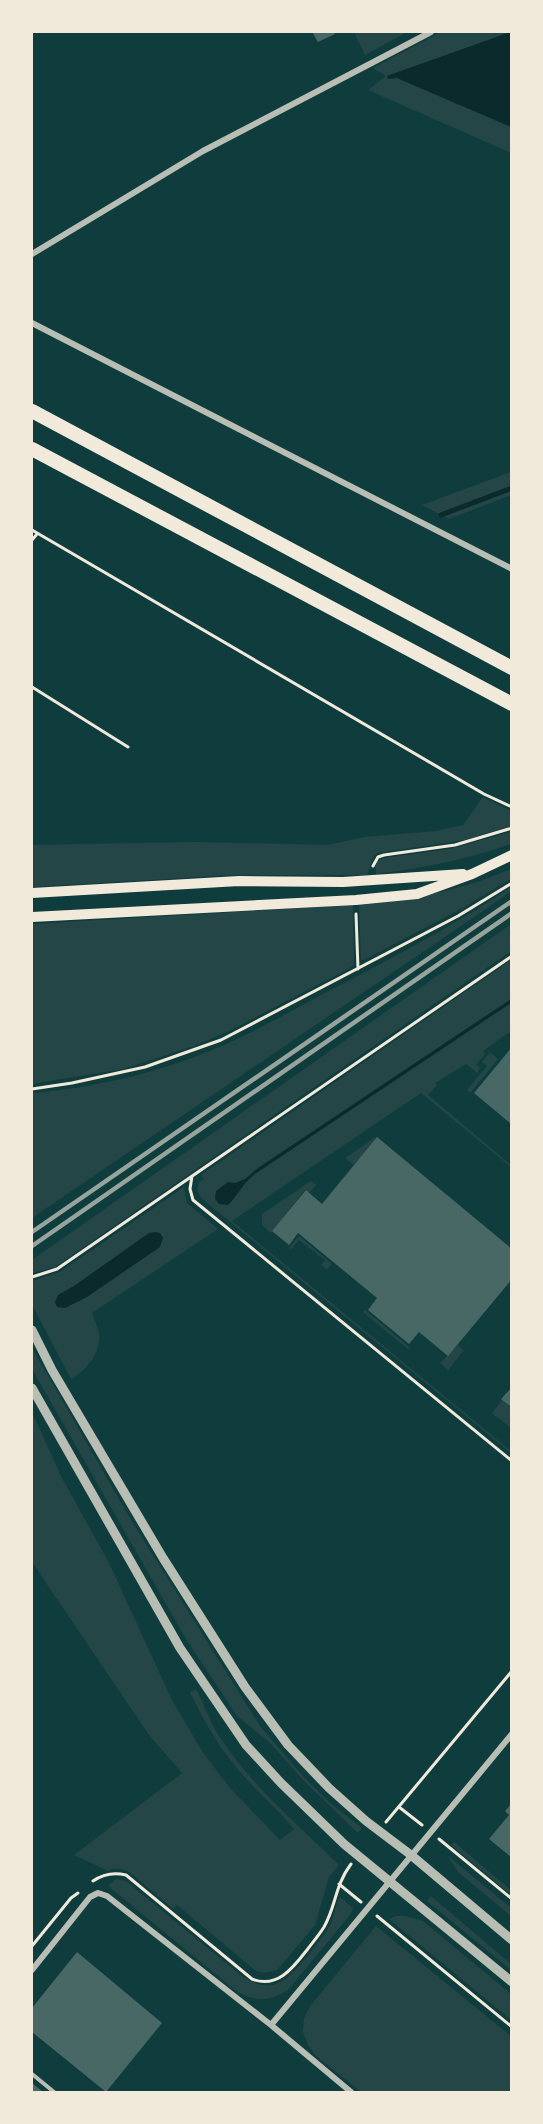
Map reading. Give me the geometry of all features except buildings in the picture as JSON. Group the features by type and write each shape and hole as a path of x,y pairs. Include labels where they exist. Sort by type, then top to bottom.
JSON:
{"highway":[{"path":"32,411 512,668"},
{"path":"32,448 512,704"}],"main road":[{"path":"32,917 356,900 417,894 472,874 512,855"},
{"path":"32,893 239,881 343,882 472,874"}],"street":[{"path":"32,254 203,152 431,32"},
{"path":"32,324 512,568"},
{"path":"32,1330 52,1370 163,1558 245,1687 288,1745 313,1772 366,1821 411,1855 512,1940"},
{"path":"32,1388 180,1648 242,1740 280,1783 344,1844 512,1982"},
{"path":"271,2025 512,1734"},
{"path":"32,1970 90,1897 98,1893 107,1896 271,2025 351,2092"}],"lane":[{"path":"32,2074 54,2092"}],"path":[{"path":"32,530 484,794 512,807"},
{"path":"32,540 37,534"},
{"path":"32,687 128,747"},
{"path":"32,1089 146,1067 221,1040 458,916 512,883"},
{"path":"32,1276 57,1269 512,956"},
{"path":"192,1176 190,1189 193,1200 512,1461"},
{"path":"399,1807 512,1899"},
{"path":"339,1884 512,2026"}],"shaded area":[{"path":"354,32 407,32 365,55"},
{"path":"441,32 511,32 387,76 397,78 511,127 511,153 368,90 386,76 373,68"},
{"path":"511,32 511,127 397,78 388,79 387,76"},
{"path":"511,472 511,495 449,519 422,505"},
{"path":"483,797 511,811 511,826 465,840 378,853 373,857 367,875 233,875 32,887 32,845 194,842 328,845 364,837 436,831 463,825"},
{"path":"511,832 511,844 478,855 445,863 376,874 377,864 384,858 449,849"},
{"path":"511,869 511,879 461,909 361,960 359,905 437,893 474,883"},
{"path":"511,887 511,891 483,911 32,1218 32,1093 135,1076 185,1061 233,1041 412,947"},
{"path":"353,905 354,963 352,967 229,1031 194,1046 123,1069 32,1084 32,924"},
{"path":"511,924 511,951 55,1267 32,1273 32,1260"},
{"path":"511,960 511,1031 483,1051 485,1054 476,1065 480,1068 477,1073 466,1064 435,1083 437,1085 428,1095 511,1167 421,1093 232,1221 511,1453 201,1198 197,1189 199,1182 204,1179 201,1175"},
{"path":"511,999 511,1003 255,1174 228,1205 219,1204 215,1199 216,1191 228,1182 235,1183 245,1179 258,1168"},
{"path":"490,1052 498,1059 470,1093 467,1090 487,1066 482,1062"},
{"path":"377,1137 354,1165 345,1158 374,1138"},
{"path":"311,1181 316,1185 309,1193 305,1190 271,1233 262,1225 262,1214"},
{"path":"184,1187 187,1203 218,1229 92,1313 99,1333 95,1356 82,1371 71,1379 32,1305 32,1281 60,1272"},
{"path":"149,1233 160,1233 163,1238 160,1247 87,1297 65,1308 57,1307 55,1302 58,1295"},
{"path":"299,1236 332,1264 327,1269 321,1265 325,1260 299,1240 291,1249 289,1248"},
{"path":"365,1310 409,1347 408,1349 363,1312"},
{"path":"458,1345 464,1350 448,1370 440,1363"},
{"path":"32,1348 131,1520 260,1726 302,1775 330,1803 362,1828 358,1833 305,1782 270,1743 237,1716 186,1639 32,1369"},
{"path":"502,1400 511,1408 511,1428 492,1413"},
{"path":"32,1412 61,1476 109,1563 172,1700 202,1751 230,1788 280,1840 294,1829 243,1775 223,1749 205,1722 190,1692 196,1689 217,1733 247,1773 339,1865 329,1877 315,1925 278,1969 267,1972 256,1971 177,1905 173,1909 131,1873 119,1869 108,1871 74,1855 182,1773 149,1735 32,1562"},
{"path":"454,1842 511,1890 511,1895 451,1845"},
{"path":"447,1855 511,1908 511,1916 458,1872"},
{"path":"116,1879 126,1881 242,1976 263,1985 280,1982 302,1962 329,1927 340,1897 353,1908 350,1915 288,1990 274,1997 262,1999 249,1997 235,1990 108,1886"},
{"path":"431,1896 511,1964 511,1970 427,1901"},
{"path":"396,1916 423,1921 511,1994 511,2020 389,1919"},
{"path":"376,1926 511,2036 511,2092 361,2092 316,2056 303,2032 304,2018 310,2006"}],"waterway":[{"path":"441,515 512,488"}],"railway":[{"path":"32,1232 512,901"},
{"path":"32,1246 512,913"}]}
